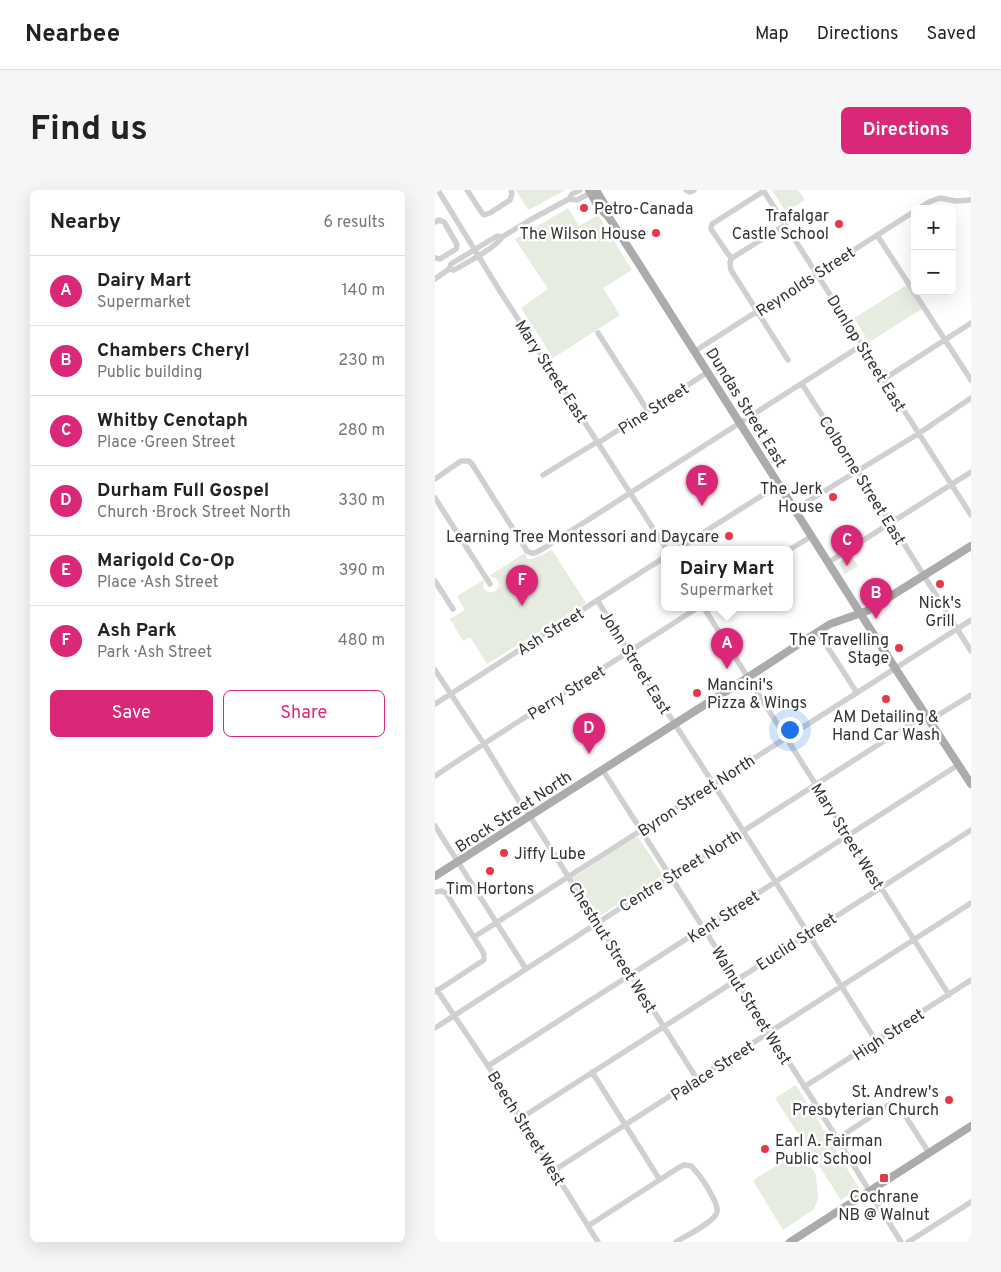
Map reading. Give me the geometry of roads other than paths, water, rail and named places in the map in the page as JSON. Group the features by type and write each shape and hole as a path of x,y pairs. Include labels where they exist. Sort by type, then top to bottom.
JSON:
{"main road":[{"name":"Dundas Street East","path":"593,191 605,205 608,216 780,484 895,668 958,765 967,772 971,784"},
{"name":"Brock Street North","path":"435,876 830,624 861,614 971,546"},
{"path":"845,618 850,609 847,591"},
{"path":"790,1242 971,1126"}],"street":[{"name":"Mary Street East","path":"438,190 478,256 664,546"},
{"path":"467,190 484,215 510,200 511,190"},
{"path":"449,269 454,270 478,256 500,241 502,237 569,199 572,194 580,190"},
{"path":"687,190 689,192 694,190"},
{"path":"733,258 728,254 711,229 711,226 764,190"},
{"name":"Dunlop Street East","path":"764,190 971,515"},
{"path":"569,199 577,200 593,191"},
{"path":"924,205 940,198 956,201 971,200"},
{"name":"Reynolds Street","path":"695,351 911,214"},
{"path":"435,222 439,220 444,222 457,245 456,249 441,259 435,258"},
{"path":"785,225 733,258 729,265 788,360"},
{"path":"877,235 971,380"},
{"path":"435,279 449,269 451,264 497,236 502,237"},
{"path":"884,379 971,323"},
{"path":"599,333 648,412"},
{"path":"435,479 461,461 472,464 527,551 536,553 862,345"},
{"name":"Pine Street","path":"543,476 648,412 708,372"},
{"name":"Colborne Street East","path":"802,384 971,651"},
{"path":"795,509 918,434 971,398"},
{"path":"829,562 971,472"},
{"path":"682,546 780,484"},
{"path":"435,498 490,584"},
{"path":"793,548 812,536"},
{"name":"Ash Street","path":"435,704 661,560"},
{"path":"435,581 453,609"},
{"name":"John Street East","path":"598,601 876,1041"},
{"name":"Perry Street","path":"435,776 692,611"},
{"path":"706,611 747,678"},
{"name":"Byron Street North","path":"474,937 971,620"},
{"path":"818,632 857,693"},
{"name":"Chestnut Street West","path":"435,670 697,1078"},
{"name":"Mary Street West","path":"747,678 949,995"},
{"name":"Centre Street North","path":"435,1028 670,876 920,718 928,717 971,695"},
{"name":"Kent Street","path":"488,1066 958,765"},
{"name":"Walnut Street West","path":"603,769 901,1242"},
{"path":"435,826 526,969"},
{"name":"Euclid Street","path":"521,1118 971,830"},
{"path":"435,892 442,891 446,893 485,956 484,960 436,991"},
{"name":"Palace Street","path":"553,1171 971,903"},
{"name":"High Street","path":"804,1087 971,980"},
{"name":"Beech Street West","path":"436,991 488,1066 598,1242"},
{"path":"592,1072 660,1180"},
{"path":"837,1139 890,1104 895,1104 899,1106 929,1153"},
{"path":"588,1226 684,1166 691,1166 708,1187 717,1205 717,1213 712,1219 676,1242"},
{"path":"908,1242 971,1202"}],"place":[{"name":"Petro-Canada","path":"584,208"},
{"name":"Trafalgar Castle School","path":"839,224"},
{"name":"The Wilson House","path":"656,233"},
{"name":"The Jerk House","path":"833,497"},
{"name":"Marigold Co-Op","path":"702,506"},
{"name":"Learning Tree Montessori and Daycare","path":"729,536"},
{"name":"Whitby Cenotaph","path":"847,566"},
{"name":"Nick's Grill","path":"940,584"},
{"name":"Ash Park","path":"522,606"},
{"name":"Chambers Cheryl","path":"876,619"},
{"name":"The Travelling Stage","path":"899,648"},
{"name":"Dairy Mart","path":"727,669"},
{"name":"Mancini's Pizza & Wings","path":"697,693"},
{"name":"AM Detailing & Hand Car Wash","path":"886,699"},
{"name":"Durham Full Gospel","path":"589,754"},
{"name":"Jiffy Lube","path":"504,853"},
{"name":"Tim Hortons","path":"490,871"},
{"name":"St. Andrew's Presbyterian Church","path":"949,1100"},
{"name":"Earl A. Fairman Public School","path":"765,1149"},
{"name":"Cochrane NB @ Walnut","path":"884,1178"}]}
